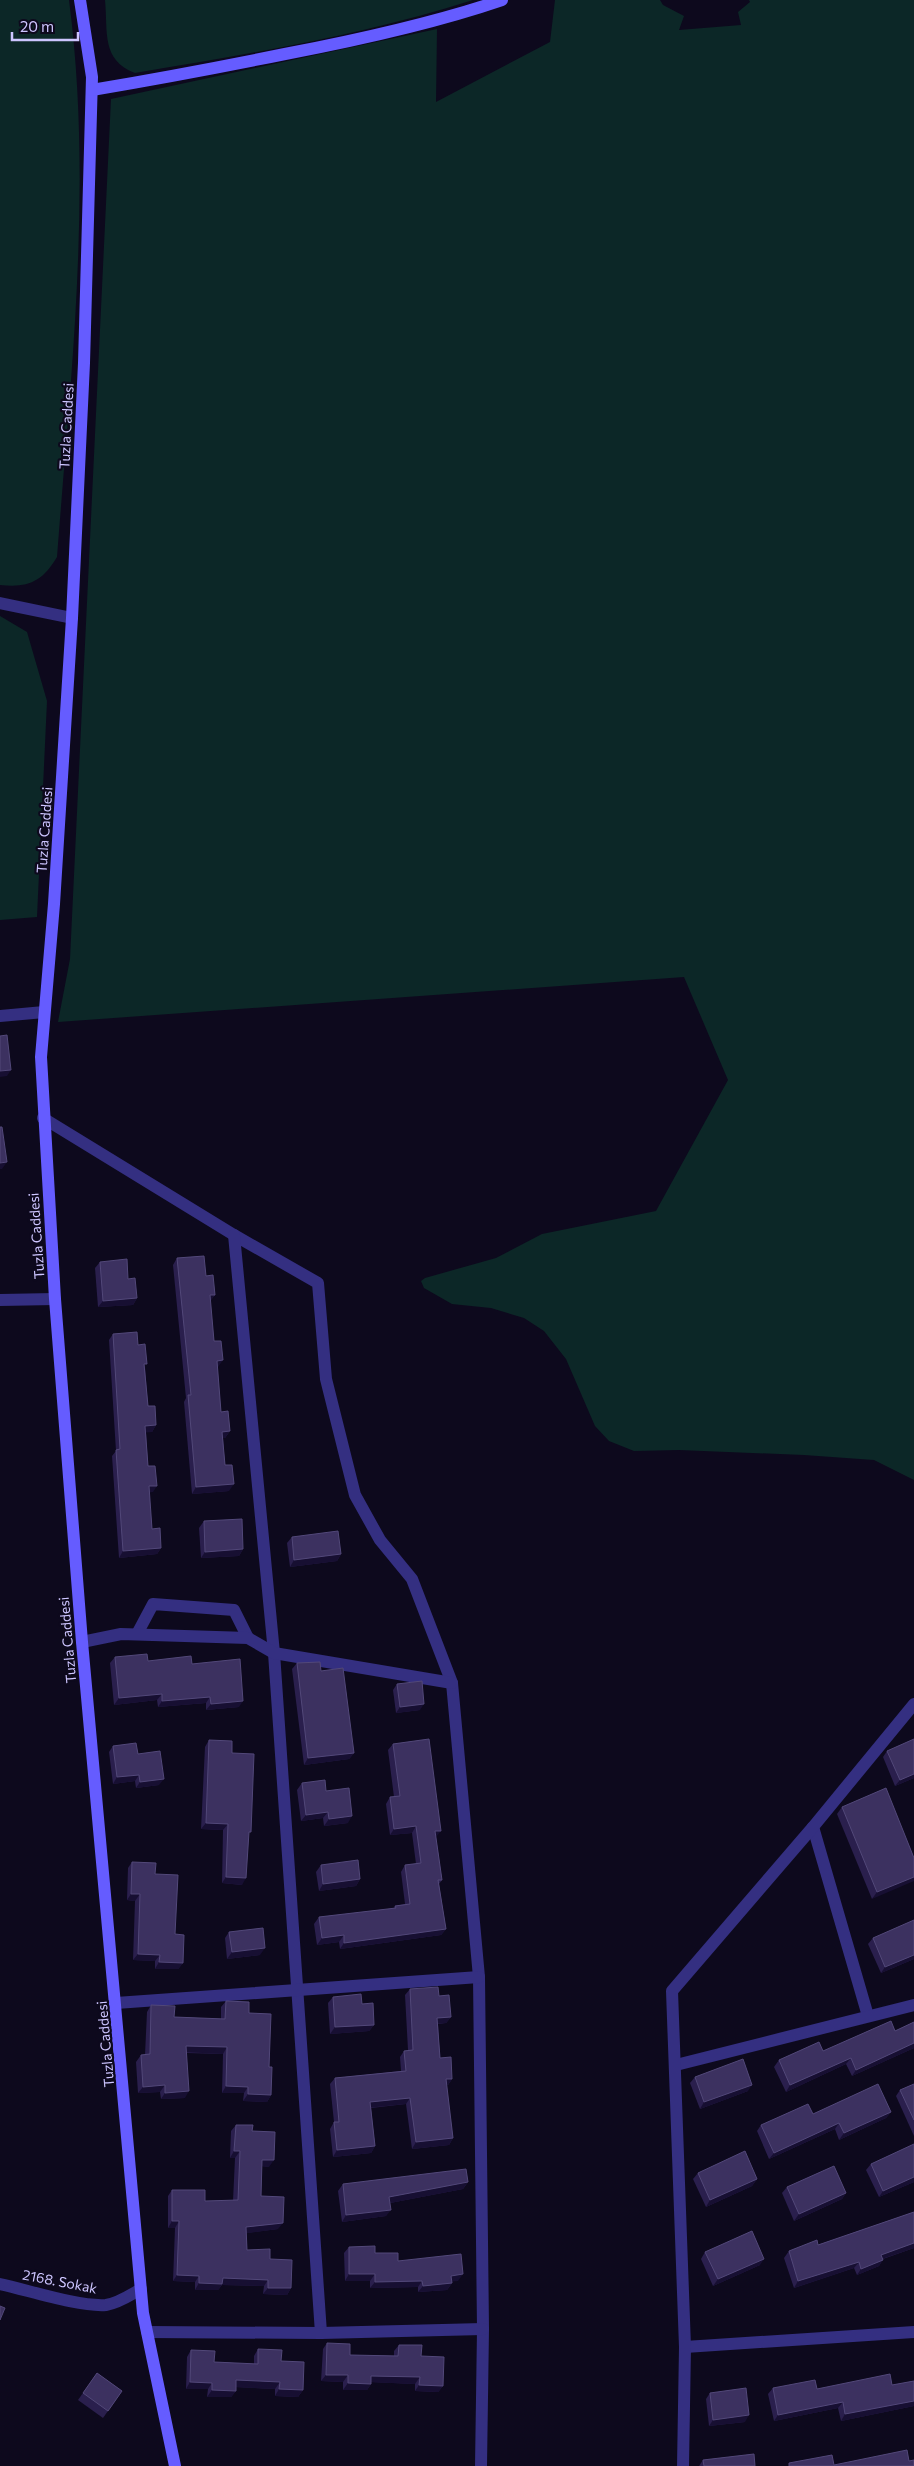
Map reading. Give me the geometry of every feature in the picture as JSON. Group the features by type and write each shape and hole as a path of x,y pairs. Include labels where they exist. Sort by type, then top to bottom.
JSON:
{"main road":[{"name":"Tuzla Caddesi","path":"80,0 92,77 84,363 72,618 54,904 41,1057 55,1299 82,1642 141,2289 147,2332 175,2466"},
{"path":"92,90 170,77 355,40 464,13 502,0"}],"street":[{"path":"0,603 72,618"},
{"path":"0,1016 44,1012"},
{"path":"44,1118 234,1235 318,1283 326,1379 355,1495 380,1540 412,1579 452,1683 479,1977 483,2330 481,2466"},
{"path":"234,1235 274,1653 321,2334"},
{"path":"0,1300 55,1299"},
{"path":"137,1634 153,1604 234,1610 248,1638"},
{"path":"82,1642 121,1634 248,1638 274,1653 452,1683"},
{"path":"683,2466 685,2347 672,1990 813,1826 914,1704"},
{"path":"813,1826 868,2016"},
{"path":"116,2003 296,1992 479,1977"},
{"path":"676,2065 914,2006"},
{"name":"2168. Sokak","path":"0,2284 84,2303 106,2304 122,2300 141,2289"},
{"path":"147,2332 321,2334 483,2330"},
{"path":"685,2347 914,2332"}],"green space":[{"path":"0,0 69,0 76,69 79,139 77,278 57,557 40,578 26,584 10,586 0,585"},
{"path":"105,0 473,0 390,24 263,51 135,73 116,61 111,53 108,44"},
{"path":"555,0 660,0 663,5 684,16 679,30 741,25 738,12 750,2 749,0 914,0 914,1480 874,1460 679,1450 634,1451 609,1441 595,1426 566,1359 544,1331 524,1318 491,1308 452,1304 424,1288 421,1281 425,1278 496,1258 542,1234 656,1211 728,1080 684,977 58,1022 70,959 111,99 437,29 436,102 550,42"},
{"path":"0,616 27,632 47,701 37,917 0,920"}],"building":[{"path":"7,1035 11,1070 0,1071 0,1036"},
{"path":"0,1127 2,1127 7,1162 0,1163"},
{"path":"204,1256 206,1276 213,1275 215,1295 210,1295 214,1341 221,1341 223,1360 217,1361 221,1412 228,1411 230,1431 222,1432 225,1465 232,1465 234,1484 196,1487 188,1395 191,1395 177,1258"},
{"path":"127,1259 128,1279 135,1278 137,1298 103,1301 100,1262"},
{"path":"137,1332 138,1345 145,1344 147,1364 144,1364 148,1406 155,1406 156,1425 145,1426 148,1466 155,1466 157,1486 149,1486 152,1529 160,1528 161,1548 123,1551 116,1450 120,1449 113,1334"},
{"path":"242,1519 243,1549 205,1552 204,1521"},
{"path":"338,1531 341,1554 294,1560 292,1537"},
{"path":"147,1654 148,1661 191,1656 192,1664 240,1659 243,1701 211,1704 210,1697 162,1701 162,1694 119,1698 115,1657"},
{"path":"320,1662 321,1671 343,1668 354,1753 308,1758 297,1663"},
{"path":"422,1681 424,1704 400,1707 397,1684"},
{"path":"429,1739 441,1831 435,1831 442,1880 438,1880 446,1929 344,1943 344,1935 322,1938 319,1917 396,1908 395,1906 410,1904 405,1865 421,1863 416,1826 394,1829 390,1797 400,1796 393,1744"},
{"path":"914,1739 914,1774 900,1780 887,1751"},
{"path":"209,1740 232,1741 232,1753 254,1754 251,1832 249,1832 246,1878 226,1877 228,1824 206,1823"},
{"path":"136,1743 138,1754 160,1751 164,1779 140,1782 139,1775 117,1777 113,1746"},
{"path":"325,1780 326,1791 349,1788 352,1816 329,1819 328,1812 306,1815 302,1783"},
{"path":"886,1788 914,1858 914,1877 877,1892 842,1807"},
{"path":"358,1860 360,1879 323,1884 321,1865"},
{"path":"132,1862 156,1863 155,1874 178,1875 175,1934 184,1935 183,1963 159,1962 160,1955 138,1954 140,1894 131,1894"},
{"path":"914,1920 914,1955 885,1967 873,1938"},
{"path":"263,1928 265,1948 232,1952 229,1932"},
{"path":"438,1987 439,1996 449,1995 451,2017 437,2018 440,2058 451,2057 452,2079 446,2079 453,2138 416,2142 410,2098 370,2102 375,2146 337,2150 334,2122 339,2122 335,2078 406,2071 404,2051 413,2050 410,1989"},
{"path":"361,1994 362,2004 373,2003 374,2025 335,2027 333,1997"},
{"path":"226,2001 249,2002 249,2013 271,2014 269,2067 272,2067 271,2095 248,2094 248,2087 226,2086 227,2047 186,2046 189,2091 165,2093 165,2085 143,2087 141,2055 150,2054 151,2005 175,2006 174,2017 225,2019"},
{"path":"891,2021 895,2031 914,2022 914,2043 856,2070 851,2058 790,2085 779,2060 819,2042 823,2051"},
{"path":"743,2059 752,2085 704,2102 695,2077"},
{"path":"878,2084 891,2112 844,2133 839,2123 774,2153 761,2125 808,2104 813,2114"},
{"path":"914,2084 914,2120 900,2090"},
{"path":"236,2125 253,2125 252,2131 275,2132 274,2160 262,2160 261,2196 284,2197 283,2223 246,2227 247,2250 270,2249 270,2259 292,2260 291,2288 268,2288 268,2280 223,2278 222,2284 199,2283 199,2276 177,2275 179,2221 172,2221 172,2190 205,2190 205,2201 238,2200 240,2151 234,2151"},
{"path":"914,2144 914,2177 883,2191 871,2164"},
{"path":"745,2151 757,2179 710,2200 698,2173"},
{"path":"834,2166 846,2193 799,2214 787,2187"},
{"path":"466,2169 468,2182 389,2197 391,2210 346,2215 343,2184"},
{"path":"914,2212 914,2243 881,2255 883,2260 861,2269 859,2262 798,2281 789,2251 817,2240 818,2245"},
{"path":"752,2231 764,2259 718,2279 705,2252"},
{"path":"375,2246 375,2253 398,2253 398,2261 461,2254 463,2274 451,2276 452,2283 423,2286 422,2281 375,2282 375,2274 349,2274 349,2247"},
{"path":"0,2306 5,2308 0,2320"},
{"path":"327,2343 350,2344 350,2355 398,2356 399,2345 422,2345 421,2356 444,2357 443,2386 419,2385 420,2377 371,2376 371,2384 348,2383 348,2375 326,2375"},
{"path":"258,2349 282,2350 281,2361 304,2362 303,2390 279,2389 280,2382 236,2380 236,2391 212,2390 212,2383 190,2382 191,2350 215,2351 214,2362 258,2364"},
{"path":"97,2373 122,2391 108,2411 83,2393"},
{"path":"890,2374 892,2385 914,2381 914,2401 845,2414 843,2402 778,2415 773,2388 815,2380 817,2389"},
{"path":"746,2388 749,2415 713,2420 710,2393"},
{"path":"907,2450 909,2461 914,2460 914,2466 789,2466 789,2463 832,2455 834,2465"},
{"path":"754,2454 755,2466 704,2466 703,2460"}]}
